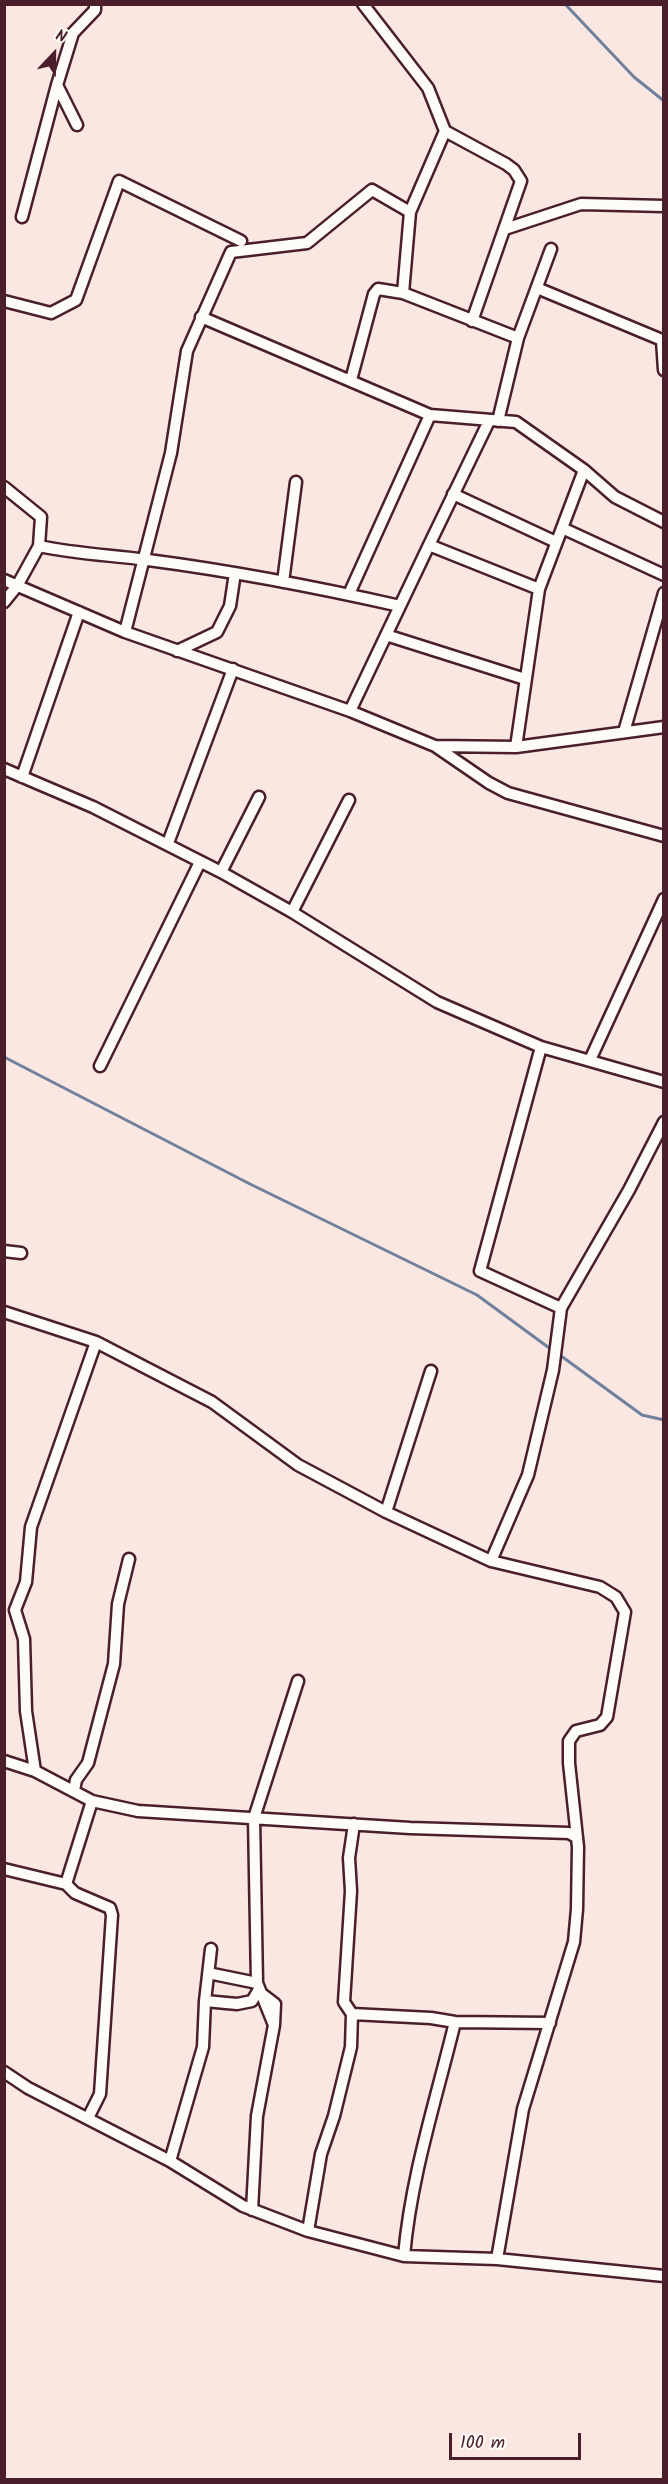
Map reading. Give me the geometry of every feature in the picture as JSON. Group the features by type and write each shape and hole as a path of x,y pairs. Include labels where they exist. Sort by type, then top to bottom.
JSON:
{"street":[{"path":"22,217 73,33 95,10 94,4"},
{"path":"363,4 428,88 445,131 506,164 521,181 472,321"},
{"path":"57,85 77,125"},
{"path":"404,293 410,212 445,131"},
{"path":"4,301 51,313 76,300 119,181 241,242"},
{"path":"125,632 146,560 171,453 187,351 231,252 307,243 372,190 410,212"},
{"path":"505,229 581,204 663,206"},
{"path":"350,711 453,494 493,421 518,338 551,249"},
{"path":"537,288 662,340 663,370"},
{"path":"351,380 374,294 378,289 404,293 518,338"},
{"path":"201,317 430,415 516,423 584,470 615,497 663,522"},
{"path":"349,594 430,415"},
{"path":"516,747 539,589 584,470"},
{"path":"283,582 296,482"},
{"path":"4,487 41,517 39,546 17,586 4,602"},
{"path":"453,494 556,542"},
{"path":"562,528 663,575"},
{"path":"429,545 539,589"},
{"path":"39,546 77,554 146,560 235,573 400,606"},
{"path":"177,651 217,632 230,606 235,573"},
{"path":"4,580 125,632 350,711 435,746 489,783 508,793 663,836"},
{"path":"624,732 663,593"},
{"path":"22,777 79,612"},
{"path":"386,635 525,679"},
{"path":"168,843 233,669"},
{"path":"435,746 516,747 663,727"},
{"path":"4,769 93,807 168,843 292,912 437,1002 541,1047 663,1082"},
{"path":"221,872 259,797"},
{"path":"292,912 349,800"},
{"path":"100,1066 200,862"},
{"path":"590,1060 663,899"},
{"path":"541,1047 480,1271 561,1308"},
{"path":"491,1561 528,1475 553,1370 561,1308 629,1190 663,1122"},
{"path":"4,1251 21,1253"},
{"path":"4,1312 96,1342 212,1402 298,1465 386,1512 491,1561 600,1587 616,1597 625,1612 607,1717 600,1725 576,1731 569,1741 576,1837 577,1909 574,1942 523,2109 497,2259"},
{"path":"34,1771 27,1711 24,1639 15,1610 26,1582 31,1527 96,1342"},
{"path":"386,1512 431,1371"},
{"path":"74,1790 76,1780 88,1762 114,1664 118,1604 129,1559"},
{"path":"205,2001 237,2004 252,2001 257,1987 254,1818 298,1682"},
{"path":"4,1761 34,1771 92,1801 138,1811 354,1824 569,1833 576,1837"},
{"path":"66,1884 92,1801"},
{"path":"308,2231 321,2154 334,2116 351,2047 352,2014 344,2002 351,1891 349,1858 354,1824"},
{"path":"4,1869 66,1884 75,1893 110,1908 112,1915 100,2094 87,2118"},
{"path":"170,2161 203,2047 211,1949"},
{"path":"213,1974 257,1987 274,2025 257,2116 252,2210"},
{"path":"352,2014 431,2018 455,2022 550,2023"},
{"path":"404,2256 408,2210 423,2141 437,2098 455,2022"},
{"path":"4,2072 170,2161 252,2210 308,2231 404,2256 497,2259 663,2276"}],"waterway":[{"path":"565,4 634,77 664,101"},
{"path":"4,1057 250,1184 477,1295 552,1350"},
{"path":"557,1353 642,1415 664,1420"}]}
